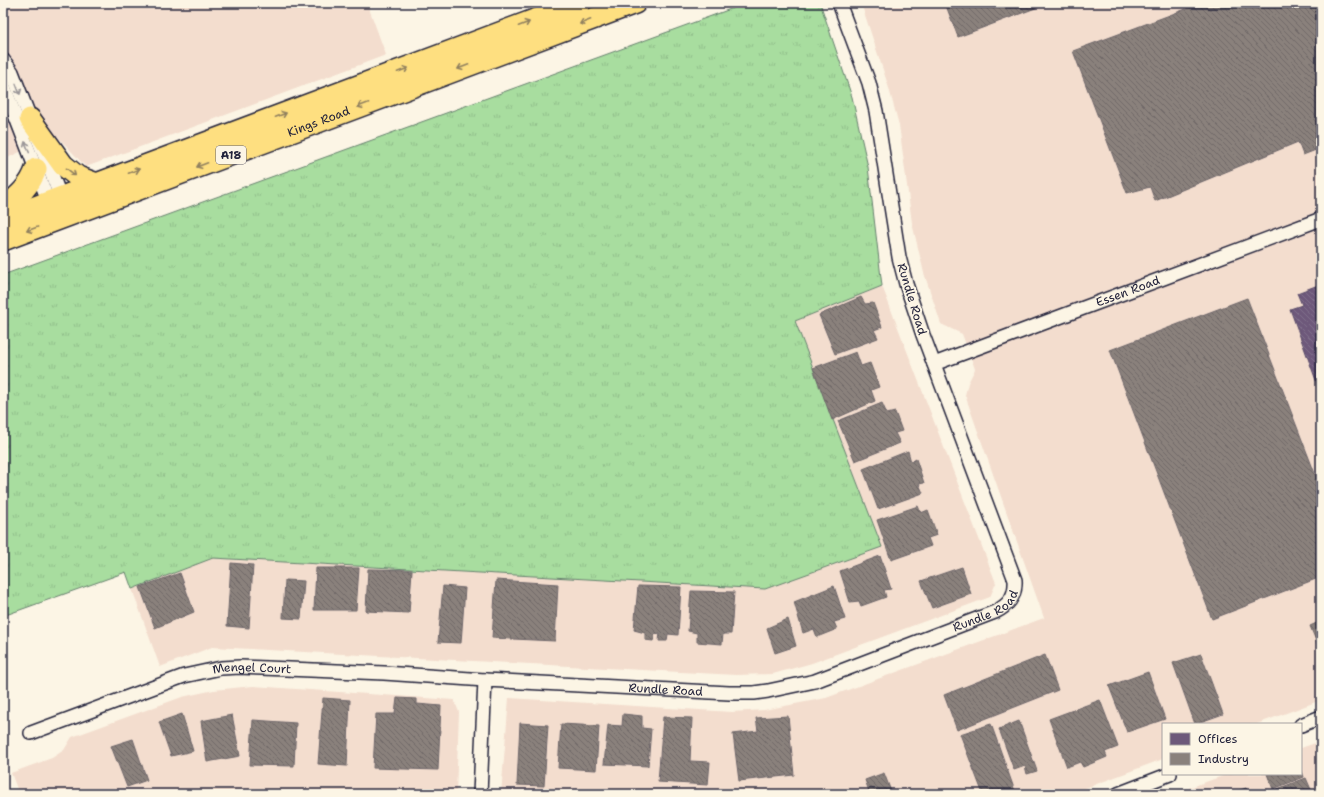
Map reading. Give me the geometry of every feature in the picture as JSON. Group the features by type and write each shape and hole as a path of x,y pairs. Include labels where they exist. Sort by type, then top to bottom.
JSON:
{"main road":[{"name":"Kings Road","path":"3,240 57,206 97,184 580,3"},
{"name":"Kings Road","path":"3,220 57,206 635,3"},
{"path":"30,119 63,165 78,177 97,184"},
{"path":"3,209 25,189 33,178 36,169"}],"street":[{"name":"Rundle Road","path":"485,680 729,693 754,693 768,691 834,674 995,612 1005,607 1014,596 1016,587 1015,580 934,364 906,284 899,257 881,138 869,83 839,3"},
{"path":"3,60 12,72 30,119 57,206"},
{"path":"3,84 36,169 57,206"},
{"name":"Essen Road","path":"934,364 1321,219"},
{"name":"Mengel Court","path":"31,733 184,676 221,668 240,667 376,673 485,680"},
{"path":"480,794 485,680"},
{"path":"1302,725 1321,717"},
{"path":"1118,794 1167,775"}],"shaded area":[{"path":"3,3 367,3 386,55 86,167 56,135 3,160"},
{"path":"861,3 1321,3 1321,700 1260,723 1162,723 1162,759 1070,794 501,794 509,698 732,712 764,710 826,698 1044,618 965,395 968,383 975,369 962,334 941,324 924,273 912,223 899,125 888,85"},
{"path":"882,286 996,583 990,597 812,663 773,674 736,675 212,647 160,667 132,589 213,558 765,589 882,547 795,321"},
{"path":"253,686 454,700 459,712 456,794 19,794 11,773 52,758 64,750 72,737 182,697 214,690"},
{"path":"1321,741 1321,794 1172,794 1225,775 1302,775 1302,748"}],"green space":[{"path":"747,3 820,3 852,97 868,167 882,286 795,321 882,547 765,589 213,558 132,589 126,572 3,616 3,275"}],"building: Offices":[{"path":"1321,284 1321,394 1290,309 1302,305 1297,293"}],"building: Industry":[{"path":"945,3 1049,3 958,37"},
{"path":"1202,3 1321,3 1321,148 1303,155 1298,142 1155,201 1150,187 1127,193 1073,51"},
{"path":"861,297 865,304 873,303 882,327 874,330 878,338 835,354 819,315"},
{"path":"1247,298 1321,489 1321,577 1212,619 1110,350"},
{"path":"856,352 861,366 870,363 879,387 871,390 875,401 832,420 813,368"},
{"path":"882,403 887,414 895,412 902,431 895,433 900,443 855,461 838,421"},
{"path":"908,451 911,462 916,459 924,483 919,484 923,493 878,509 863,469"},
{"path":"918,506 921,513 928,510 937,535 928,538 931,546 891,560 877,520"},
{"path":"880,556 891,589 884,590 886,597 861,606 859,601 850,602 840,571"},
{"path":"231,563 253,565 249,628 227,626"},
{"path":"962,567 971,594 932,608 921,581"},
{"path":"316,568 359,568 356,610 314,610"},
{"path":"368,569 412,570 409,613 366,611"},
{"path":"180,573 194,612 155,628 140,587"},
{"path":"285,580 304,581 301,619 283,618"},
{"path":"496,580 558,584 555,641 492,638"},
{"path":"443,586 465,588 461,643 438,642"},
{"path":"638,586 681,587 678,635 668,634 667,641 659,641 660,633 655,634 653,641 645,640 645,633 634,630"},
{"path":"834,586 845,619 834,622 837,629 817,637 814,629 803,633 794,602"},
{"path":"691,591 734,592 731,634 723,634 722,644 697,642 697,633 688,631"},
{"path":"788,619 796,646 775,653 767,628"},
{"path":"1321,621 1321,653 1310,626"},
{"path":"1201,654 1223,714 1195,723 1173,663"},
{"path":"1045,655 1058,690 957,730 944,695"},
{"path":"1148,672 1165,719 1127,732 1109,686"},
{"path":"323,698 350,700 347,766 318,764"},
{"path":"397,698 417,699 417,704 441,706 438,770 373,768 376,714 395,714"},
{"path":"1100,700 1118,747 1105,752 1107,757 1083,767 1080,762 1067,767 1049,719"},
{"path":"182,714 193,751 171,756 159,722"},
{"path":"623,714 642,716 642,728 651,729 648,766 604,764 608,725 622,726"},
{"path":"232,715 240,756 207,762 201,721"},
{"path":"788,716 794,775 739,781 733,734 758,731 756,718"},
{"path":"663,717 692,718 690,761 710,762 708,785 658,782"},
{"path":"253,720 296,723 294,766 250,765"},
{"path":"1019,721 1037,771 1027,774 1025,766 1014,770 999,729"},
{"path":"520,723 548,725 544,786 517,785"},
{"path":"561,724 599,726 596,770 558,768"},
{"path":"991,724 1016,794 983,794 960,734"},
{"path":"133,739 147,780 127,787 111,746"},
{"path":"1302,772 1304,777 1273,789 1267,775 1302,775"},
{"path":"884,773 892,794 870,794 865,780"},
{"path":"1306,778 1313,794 1267,794 1267,793"},
{"path":"1246,788 1249,794 1229,794"}]}
